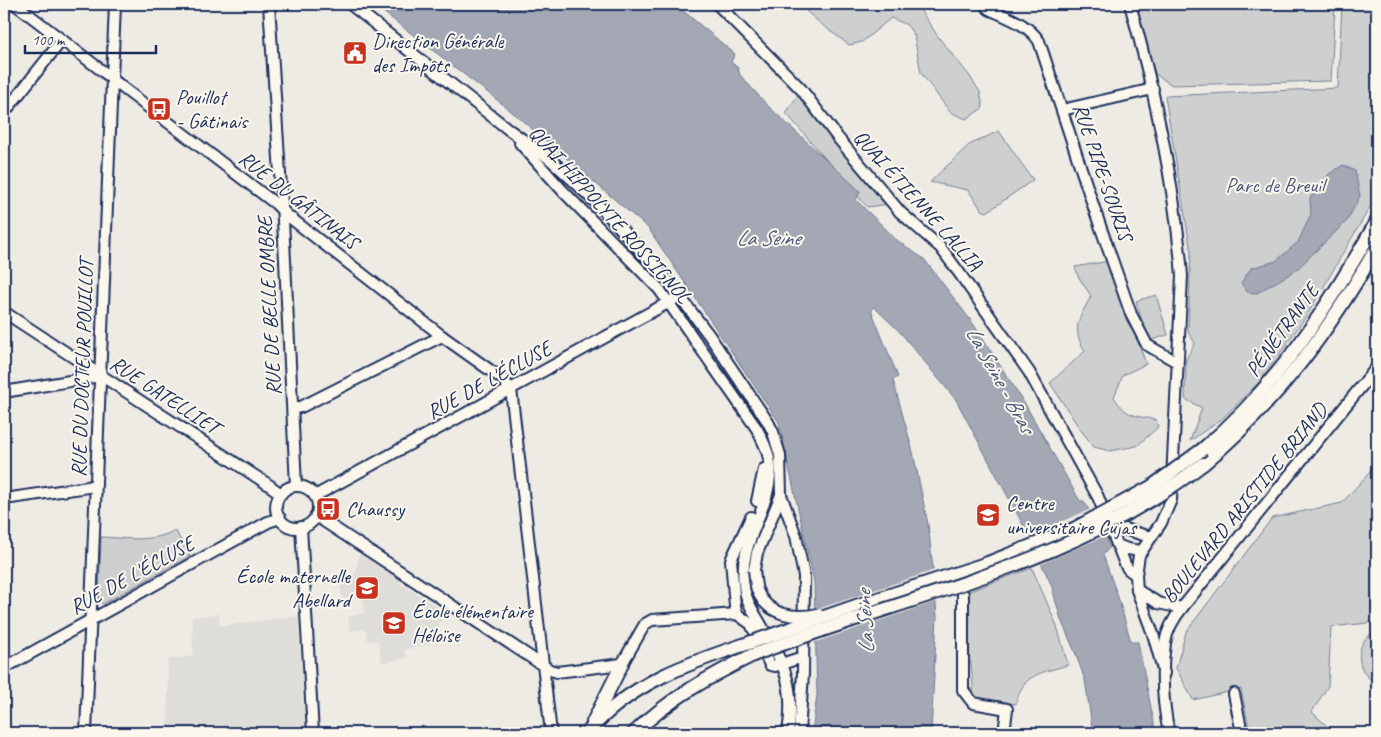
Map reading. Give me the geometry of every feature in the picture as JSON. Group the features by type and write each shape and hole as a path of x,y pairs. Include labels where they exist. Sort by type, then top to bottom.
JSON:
{"main road":[{"name":"PÉNÉTRANTE","path":"751,649 856,606 988,563 1074,529 1151,487 1223,433 1250,405 1292,354 1326,308 1377,221"},
{"name":"PÉNÉTRANTE","path":"751,649 1007,568 1072,542 1137,508 1203,464 1240,432 1280,389 1341,306 1377,246"},
{"path":"635,732 681,694 751,649"},
{"path":"587,732 615,706 652,681 690,663 751,649"},
{"path":"587,732 622,664"}],"street":[{"name":"RUE DU GÂTINAIS","path":"15,4 442,336 501,378 511,389"},
{"name":"RUE DU DOCTEUR POUILLOT","path":"86,733 115,4"},
{"name":"RUE DE BELLE OMBRE","path":"269,4 294,408 296,486"},
{"name":"QUAI HIPPOLYTE ROSSIGNOL","path":"350,4 508,129 551,160 575,182 618,226 680,296 753,399 770,427 780,455 781,495 796,536 804,576 803,657 799,733"},
{"name":"QUAI ÉTIENNE LALLIA","path":"717,4 801,89 838,138 900,212 941,248 951,261 1029,372 1098,497 1128,569 1136,575"},
{"name":"RUE PIPE-SOURIS","path":"984,4 989,9 1033,31 1039,41 1131,314 1147,346 1177,362"},
{"path":"1130,4 1153,89 1162,131 1182,269 1171,500 1161,523 1141,551 1136,575 1137,590 1153,634 1164,673 1165,714 1169,733"},
{"path":"4,112 62,40"},
{"path":"1062,110 1153,89"},
{"name":"QUAI HIPPOLYTE ROSSIGNOL","path":"508,129 563,191 659,289 757,428 765,445 770,467 769,486 747,545 743,568 744,586 750,607 782,664 789,685 791,702 788,733"},
{"name":"RUE DE L'ÉCLUSE","path":"315,496 680,296"},
{"name":"RUE GATELLIET","path":"4,312 281,494"},
{"path":"294,408 442,336"},
{"name":"BOULEVARD ARISTIDE BRIAND","path":"1164,673 1165,642 1172,623 1182,608 1377,367"},
{"path":"4,392 94,377 100,374"},
{"path":"511,389 551,733"},
{"path":"737,614 731,560 760,495 764,475 765,445"},
{"path":"4,499 88,487 96,484"},
{"path":"296,486 307,488 318,502 316,516 312,521 301,527 289,526 280,518 277,506 281,494 285,490 296,486"},
{"path":"781,495 757,553 754,570 757,590 768,606 779,612 797,617 856,606"},
{"path":"316,516 550,670 557,672 622,664 645,624 652,620 737,614 751,624 770,665 774,666 803,657"},
{"name":"RUE DE L'ÉCLUSE","path":"4,668 268,522 280,518"},
{"path":"1108,519 1121,528 1150,537"},
{"path":"301,527 312,733"},
{"path":"1117,544 1127,550 1141,551"},
{"path":"1137,590 1158,603 1182,608"},
{"path":"964,594 963,690 973,703 1007,709 1004,733"},
{"path":"1234,694 1242,733"}],"shaded area":[{"name":"École élémentaire Héloïse","path":"364,553 402,578 399,583 447,612 431,636 430,644 403,650 408,658 382,663 378,641 368,641 365,629 350,631 348,617 365,613 362,595 343,599 338,579 355,574 359,555"},
{"path":"219,614 220,626 298,616 305,733 168,733 168,659 193,656 192,617"}],"green space":[{"path":"798,4 916,4 980,92 983,108 966,119 950,112 921,73 914,35 907,25 891,18 862,42 849,45"},
{"path":"1133,4 1335,4 1331,81 1172,85 1155,74"},
{"name":"Parc de Breuil","path":"1342,4 1377,4 1377,195 1309,312 1262,379 1223,418 1190,441 1202,408 1185,399 1186,359 1195,343 1188,332 1191,252 1165,96 1338,88"},
{"path":"798,95 890,204 867,207 786,113"},
{"path":"999,131 1033,180 987,212 982,210 968,190 930,182 969,145"},
{"path":"1109,261 1146,364 1123,375 1114,397 1118,404 1127,412 1156,420 1158,427 1137,446 1110,451 1094,447 1050,383 1085,351 1080,343 1077,329 1080,317 1091,296 1078,276 1075,267"},
{"path":"1156,295 1168,335 1148,341 1136,301"},
{"path":"1377,464 1377,622 1331,627 1328,686 1312,712 1329,728 1330,733 1250,733 1241,689 1193,700 1176,668 1186,632 1272,518 1342,503"},
{"path":"175,530 190,556 103,604 99,601 101,537 149,538 158,537"},
{"path":"1032,568 1057,626 1068,665 1034,676 1028,680 1019,694 1016,704 974,698 971,663 967,656 967,592"},
{"path":"1377,631 1377,684 1364,672 1359,657 1363,642"}],"water":[{"name":"La Seine","path":"373,4 675,4 735,54 731,62 768,106 860,191 856,200 898,241 924,259 972,322 1025,404 1080,501 1084,501 1091,514 1099,522 1110,547 1103,555 1131,642 1138,642 1156,733 1093,733 1085,680 1061,620 1051,584 1020,519 956,400 900,332 874,307 872,312 898,377 893,380 913,452 928,524 937,616 931,733 812,733 817,695 814,581 779,422 648,228 505,106"},
{"path":"1343,165 1355,171 1360,196 1347,221 1295,271 1257,293 1247,292 1241,283 1251,268 1276,261 1298,242 1311,214 1310,198 1329,174"}],"pier":[{"path":"1091,509 1101,521 1107,535 1039,565 1025,537"},
{"path":"935,570 938,601 813,643 812,611"}],"place":[{"name":"Direction Générale des Impôts","path":"355,53"},
{"name":"Pouillot - Gâtinais","path":"159,109"},
{"name":"Chaussy","path":"328,509"},
{"name":"Centre universitaire Cujas","path":"988,515"},
{"name":"École maternelle Abellard","path":"367,588"},
{"name":"École élémentaire Héloïse","path":"394,623"}],"water label":[{"name":"La Seine - Bras","path":"1001,379"}]}
